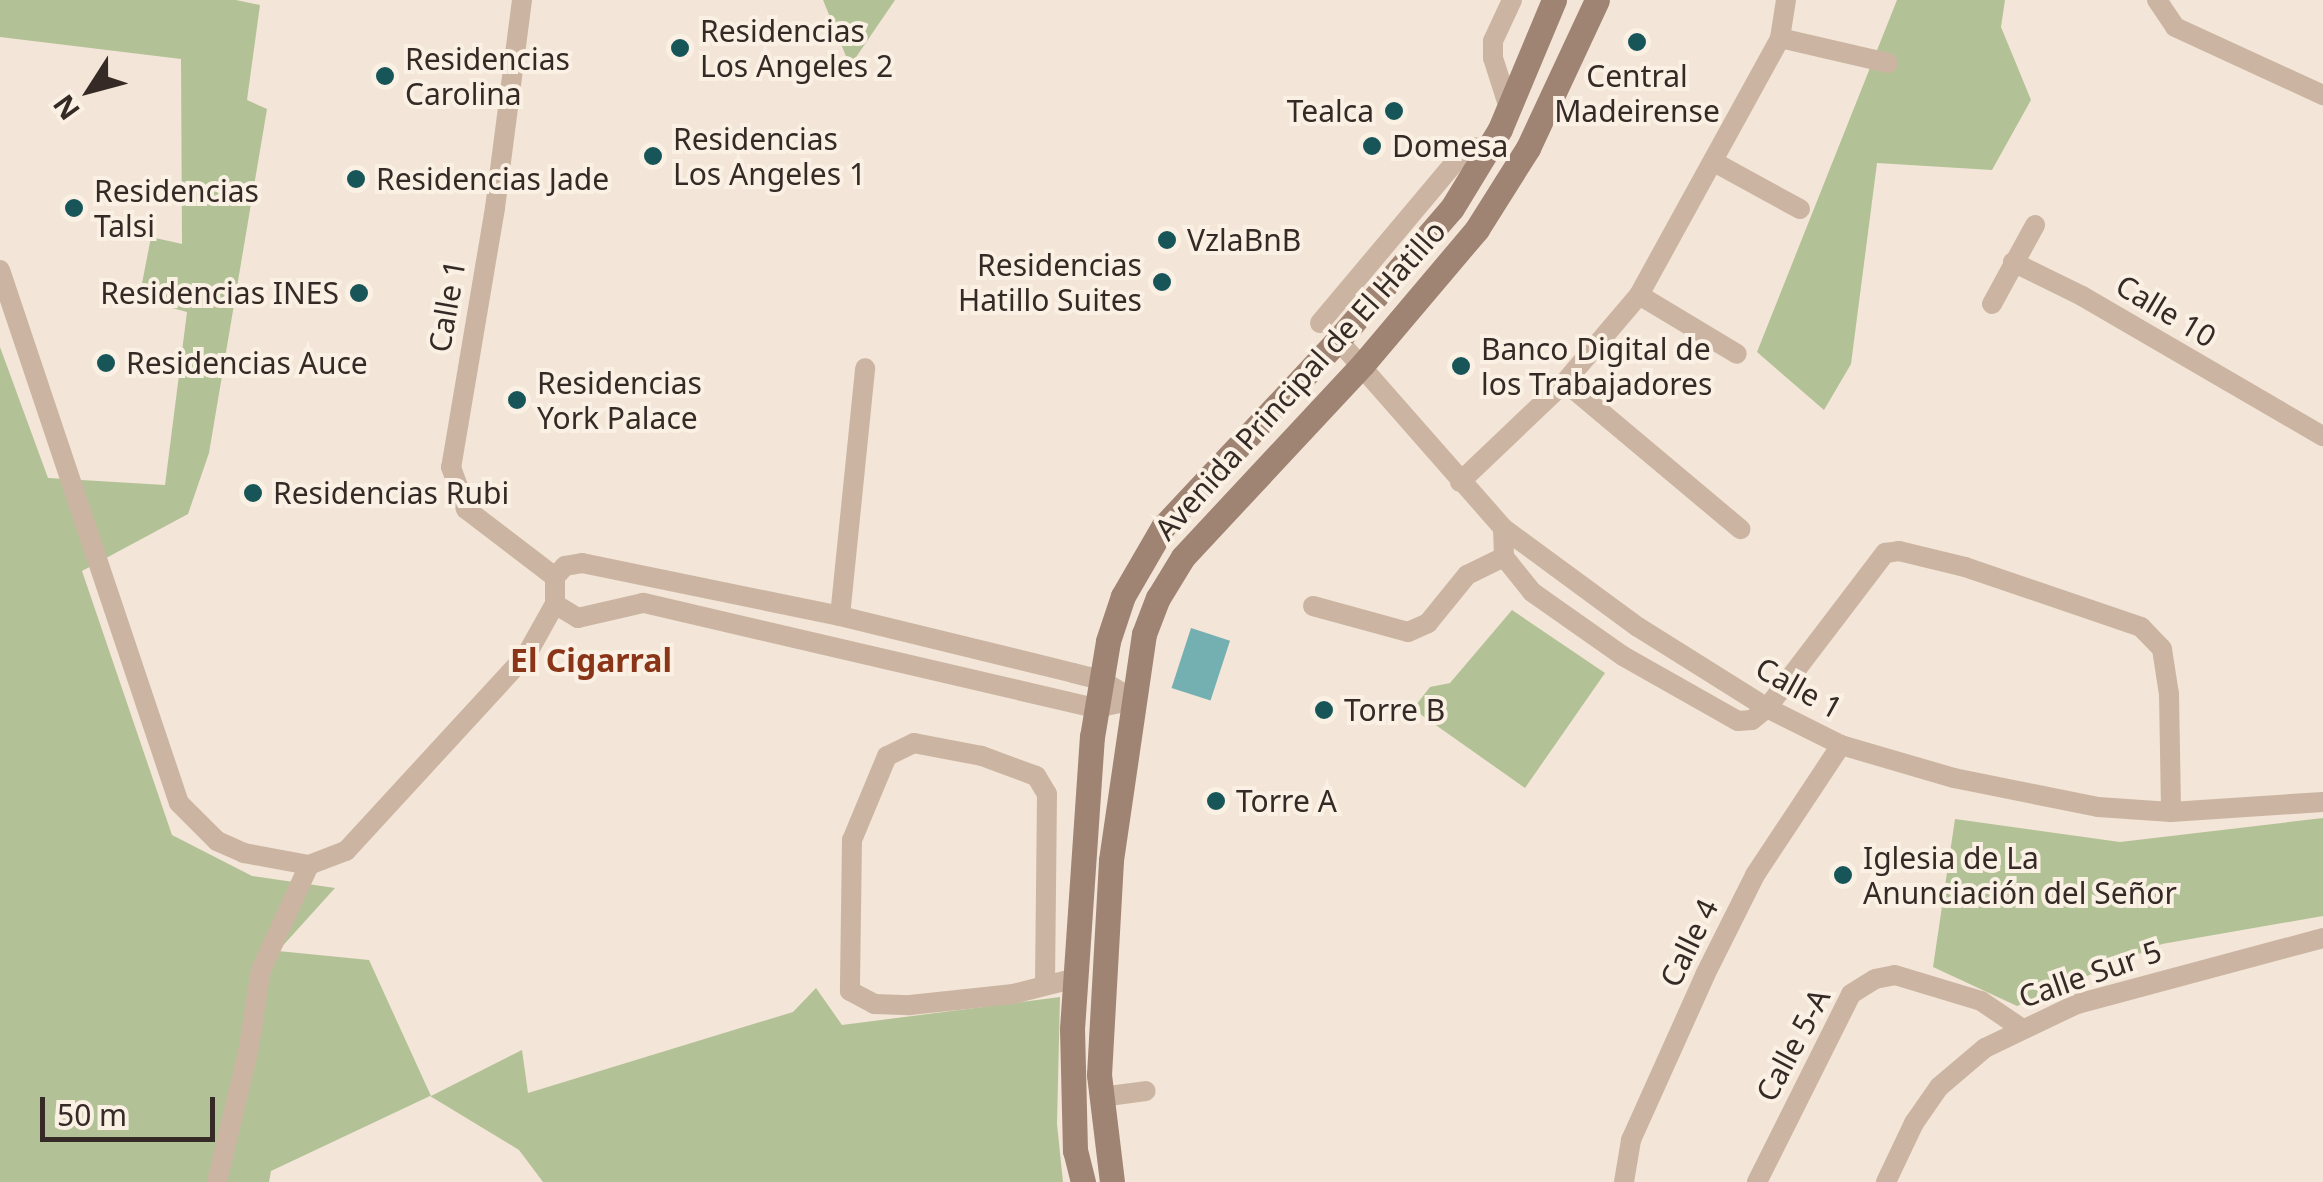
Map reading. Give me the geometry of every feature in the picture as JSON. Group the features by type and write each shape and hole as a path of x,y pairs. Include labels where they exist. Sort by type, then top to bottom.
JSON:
{"main road":[{"name":"Avenida Principal de El Hatillo","path":"1083,1182 1075,1150 1072,1094 1076,978 1096,708 1123,596 1163,527 1329,332 1452,208 1509,108 1554,0"},
{"name":"Avenida Principal de El Hatillo","path":"1112,1182 1100,1097 1111,860 1144,634 1158,598 1183,557 1363,364 1477,229 1528,148 1597,0"}],"street":[{"name":"Calle 1","path":"522,0 495,208 451,467 466,509 555,577"},
{"path":"1509,108 1493,58 1493,41 1512,0"},
{"path":"1460,482 1564,382 1639,295 1780,38 1786,0"},
{"path":"2157,0 2175,27 2323,94"},
{"path":"1780,38 1888,63"},
{"path":"1714,162 1800,208"},
{"path":"1992,304 2035,225"},
{"name":"Calle 10","path":"2013,262 2082,296 2323,436"},
{"path":"0,270 180,803 217,841 244,853 309,865 346,851 360,839 527,654 555,604 555,577 565,566 582,563 840,616 1101,680 1134,700"},
{"path":"1639,295 1737,354"},
{"name":"Calle 1","path":"1329,332 1363,364 1503,528 1638,627 1767,708 1841,745 1954,778 2098,807 2171,812 2323,802"},
{"path":"840,616 865,368"},
{"path":"1564,382 1740,529"},
{"path":"1503,528 1504,556 1532,592 1575,625 1724,716 1752,720 1767,708 1885,553 1899,551 1964,567 2141,627 2162,649 2169,694 2171,812"},
{"path":"1313,606 1408,632 1428,623 1467,575 1504,556"},
{"path":"643,603 646,578"},
{"path":"555,604 578,618 643,603 1096,708 1134,700"},
{"path":"1045,985 1047,794 1036,776 982,756 914,743 887,756 852,840 850,991 874,1004 910,1005 1013,994 1076,978"},
{"name":"Calle 4","path":"1624,1182 1630,1140 1718,937 1841,745"},
{"path":"217,1182 248,1052 261,970 309,865"},
{"name":"Calle Sur 5","path":"1886,1182 1914,1123 1938,1087 1985,1048 2021,1028 2138,985 2323,938"},
{"name":"Calle 5-A","path":"1757,1182 1851,994 1875,979 1895,975 1981,1001 2021,1028"},
{"path":"1100,1097 1146,1091"}],"green space":[{"path":"0,0 236,0 260,5 247,100 267,109 209,453 188,514 82,571 172,835 252,876 335,888 278,951 369,960 431,1096 522,1050 528,1093 793,1012 816,988 842,1025 1060,997 1057,1124 1063,1182 543,1182 519,1150 430,1096 271,1171 269,1182 0,1182 0,347 48,478 165,485 187,312 139,299 151,237 182,244 181,59 0,37"},
{"path":"823,0 895,0 850,66"},
{"path":"1897,0 2005,0 2001,27 2031,100 1992,170 1877,163 1851,364 1824,410 1757,352"},
{"path":"1512,610 1605,673 1525,788 1413,709 1430,687 1450,683"},
{"path":"2323,818 2323,916 2162,944 2017,1006 1933,967 1955,819 2120,842"}],"water":[{"path":"1191,628 1230,641 1211,701 1172,688"}],"place":[{"name":"Central Madeirense","path":"1637,42"},
{"name":"Residencias Los Angeles 2","path":"680,48"},
{"name":"Residencias Carolina","path":"385,76"},
{"name":"Tealca","path":"1394,111"},
{"name":"Domesa","path":"1372,146"},
{"name":"Residencias Los Angeles 1","path":"653,156"},
{"name":"Residencias Jade","path":"356,179"},
{"name":"Residencias Talsi","path":"74,208"},
{"name":"VzlaBnB","path":"1167,240"},
{"name":"Residencias Hatillo Suites","path":"1162,282"},
{"name":"Residencias INES","path":"359,293"},
{"name":"Residencias Auce","path":"106,363"},
{"name":"Banco Digital de los Trabajadores","path":"1461,366"},
{"name":"Residencias York Palace","path":"517,400"},
{"name":"Residencias Rubi","path":"253,493"},
{"name":"Torre B","path":"1324,710"},
{"name":"Torre A","path":"1216,801"},
{"name":"Iglesia de La Anunciación del Señor","path":"1843,875"}],"district":[{"name":"El Cigarral","path":"591,660"}]}
